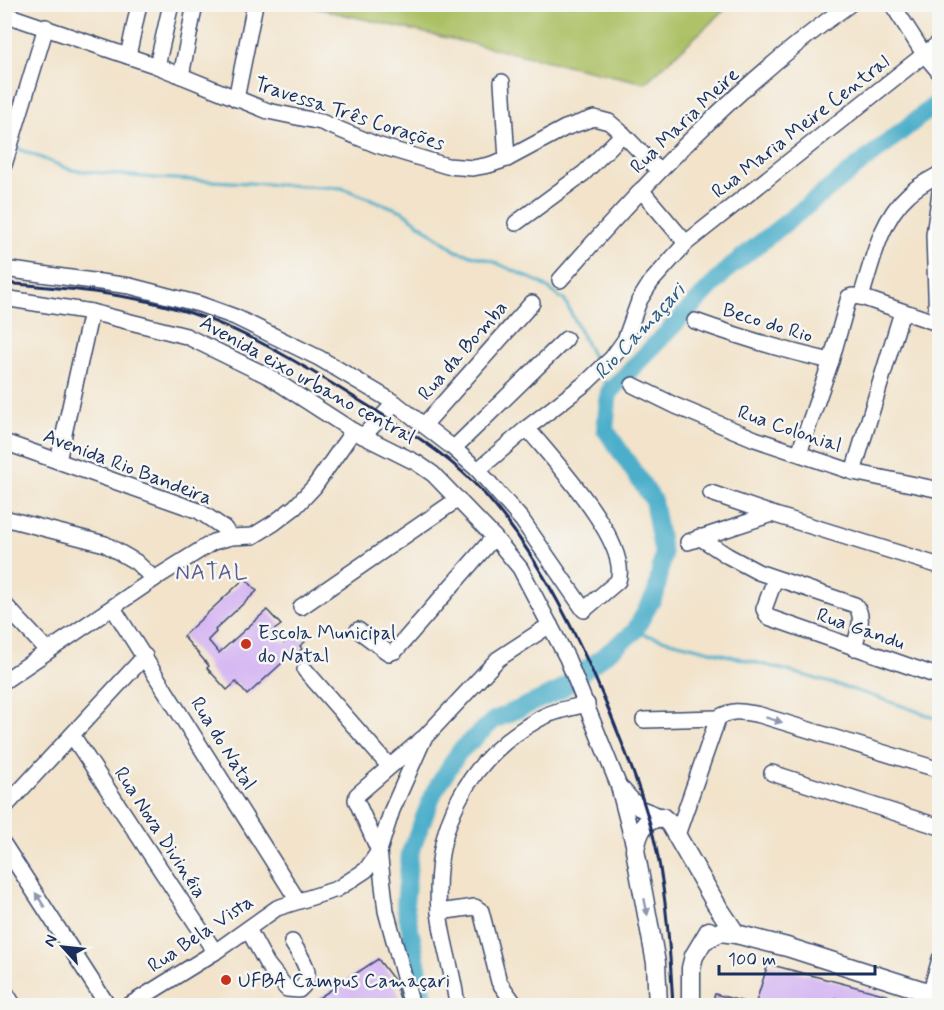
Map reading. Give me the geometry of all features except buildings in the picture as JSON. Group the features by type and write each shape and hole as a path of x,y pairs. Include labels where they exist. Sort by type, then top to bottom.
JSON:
{"main road":[{"path":"658,1005 656,963 635,850 642,827 649,821 673,823 716,904 736,934"},
{"path":"691,1005 691,968 694,956 712,925 716,904"},
{"path":"703,941 720,932 787,947 899,984 931,1000"}],"street":[{"path":"128,56 139,4"},
{"path":"157,66 171,4"},
{"path":"181,76 195,4"},
{"path":"236,99 255,4"},
{"name":"Rua Maria Meire","path":"560,280 659,171 746,88 850,4"},
{"path":"892,4 939,73"},
{"name":"Travessa Três Corações","path":"4,14 157,66 268,111 321,122 377,145 447,166 472,168 489,165 507,159 566,128 594,118 609,122 659,171"},
{"path":"4,165 46,27"},
{"name":"Rua Maria Meire Central","path":"478,470 526,428 587,382 612,358 625,340 639,301 651,282 686,243 939,42"},
{"path":"502,82 507,159"},
{"path":"516,223 584,173 623,134"},
{"path":"856,296 878,242 896,209 906,196 939,174"},
{"path":"641,190 686,243"},
{"path":"799,453 831,361 848,298 856,296 938,323 934,235 939,192"},
{"path":"4,269 130,286 199,304 235,317 319,358 394,403 454,448 478,470 522,520 584,610 618,581 620,574 618,559 609,538 588,502 526,428"},
{"name":"Avenida eixo urbano central","path":"4,298 92,312 200,341 268,376 358,433 417,463 433,474 458,499"},
{"name":"Rua da Bomba","path":"424,425 532,303"},
{"path":"58,461 92,312"},
{"path":"853,472 902,312"},
{"name":"Beco do Rio","path":"695,321 770,347 831,361"},
{"path":"454,448 566,339"},
{"name":"Rua Colonial","path":"633,385 714,423 853,472 939,490"},
{"path":"4,681 154,579 213,542 231,537 253,536 295,507 358,433 394,403"},
{"name":"Avenida Rio Bandeira","path":"4,442 199,511 224,528 231,537"},
{"path":"711,493 939,566"},
{"path":"301,607 458,499 520,568 567,658 618,784 635,850"},
{"path":"772,514 693,539 775,579 855,606 859,609 861,622 854,648"},
{"path":"4,518 105,544 136,562 154,579"},
{"path":"358,630 389,653 395,651 494,537"},
{"name":"Rua Gandu","path":"775,579 764,609 768,617 939,677"},
{"path":"4,604 48,651"},
{"name":"Rua do Natal","path":"113,608 298,901"},
{"path":"412,1005 386,911 379,850 356,800 357,795 424,738 498,659 550,625"},
{"path":"4,808 145,656"},
{"path":"306,670 389,766"},
{"path":"457,1005 439,912 438,865 446,832 461,795 478,768 498,748 540,718 585,699"},
{"path":"618,784 639,808 673,823 718,718 728,711 760,715 939,770"},
{"path":"644,720 718,718"},
{"name":"Rua Nova Divinéia","path":"72,735 215,952"},
{"path":"379,850 392,810 424,738"},
{"path":"772,773 939,826"},
{"path":"4,845 105,1004"},
{"name":"Rua Bela Vista","path":"128,1005 215,952 277,908 337,890 350,882 366,870 379,850"},
{"path":"439,912 475,908 481,911 499,982 516,1005"},
{"path":"248,928 267,964 287,989 299,990 306,984 307,969 292,942"},
{"path":"931,1000 939,959"},
{"path":"4,990 14,1005"}],"green space":[{"path":"302,5 730,5 645,83"}],"waterway":[{"name":"Rio Camaçari","path":"426,1006 405,905 410,853 434,792 459,752 494,720 559,691 634,632 656,593 663,555 653,500 605,429 609,392 731,266 940,101"},
{"path":"14,147 71,170 154,178 342,188 402,211 456,251 490,260 541,283 565,301 594,359"},
{"path":"604,381 609,392"},
{"path":"634,632 827,682 940,720"}],"railway":[{"path":"4,283 86,291 147,301 191,313 237,331 302,365 395,422 444,457 474,483 497,508 518,537 557,600 591,668 629,761 648,818 660,867 673,1006"}],"place":[{"name":"Escola Municipal do Natal","path":"246,644"},
{"name":"UFBA Campus Camaçari","path":"226,980"}],"district":[{"name":"NATAL","path":"212,571"}]}
